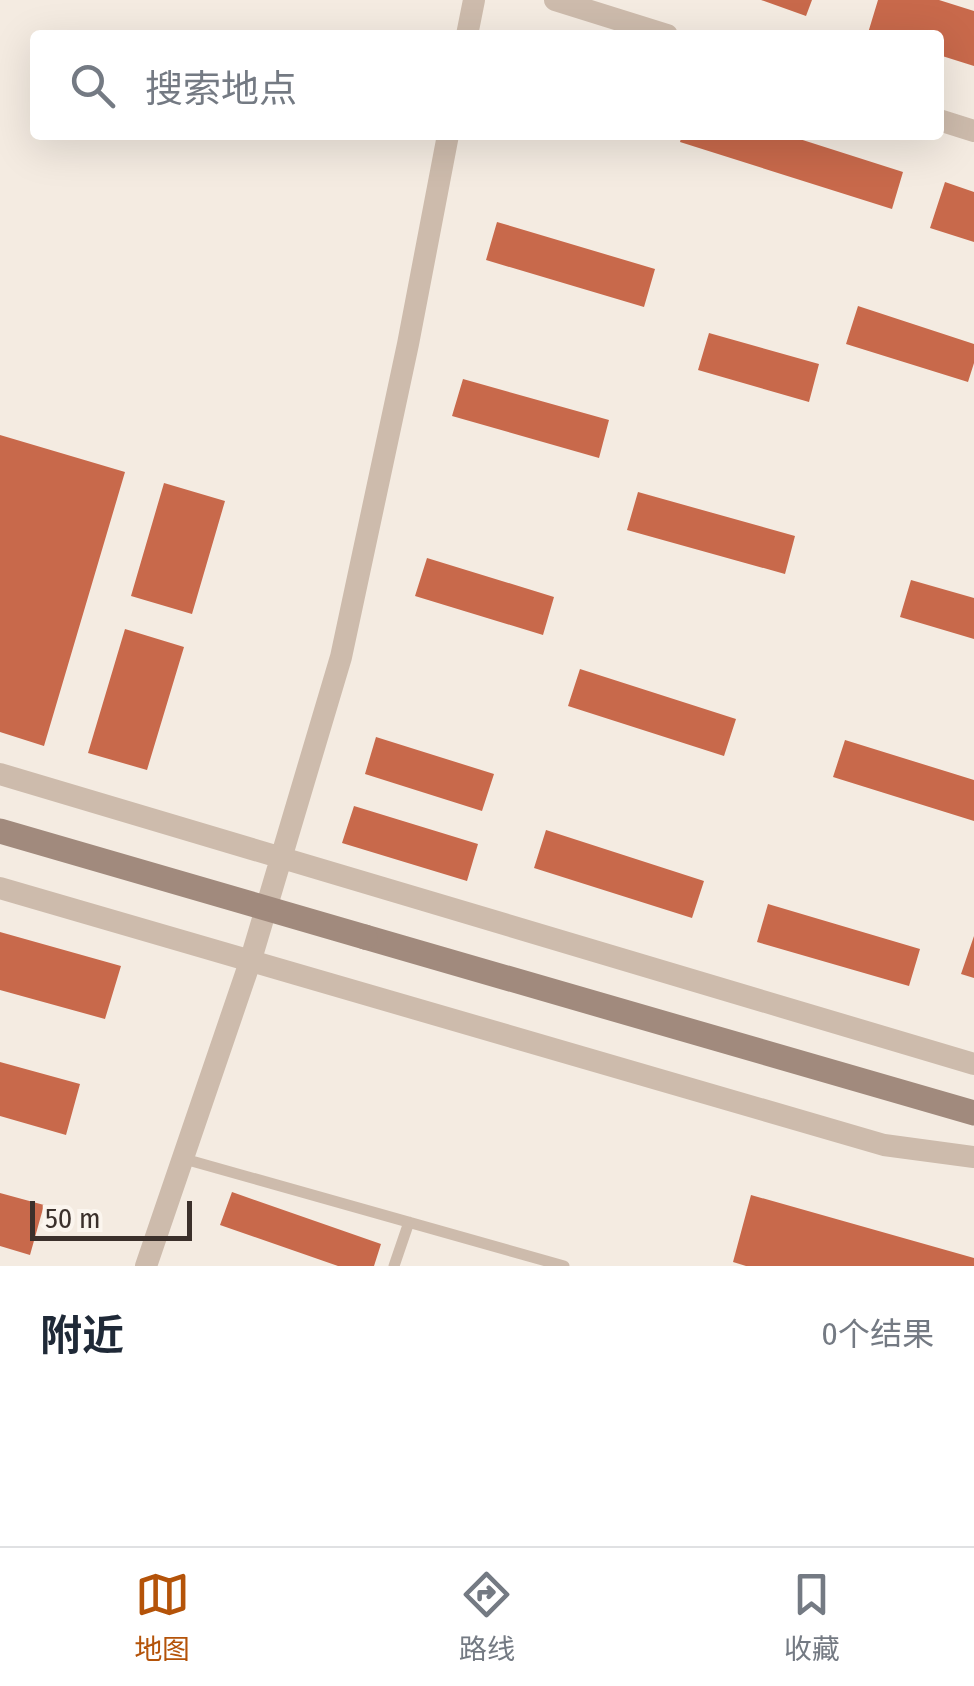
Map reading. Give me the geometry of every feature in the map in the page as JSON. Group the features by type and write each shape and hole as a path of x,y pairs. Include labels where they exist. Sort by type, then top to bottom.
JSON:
{"main road":[{"path":"0,830 974,1113"}],"street":[{"path":"469,30 474,0"},
{"path":"555,0 652,30"},
{"path":"944,121 974,130"},
{"path":"146,1266 251,959 341,657 447,140"},
{"path":"0,774 974,1064"},
{"path":"0,888 884,1144 974,1157"}],"lane":[{"path":"181,1158 564,1266"},
{"path":"394,1266 409,1222"}],"building":[{"path":"761,0 812,0 806,16"},
{"path":"878,0 939,0 974,11 974,66 944,57 944,30 869,30"},
{"path":"803,140 903,172 892,209 680,142"},
{"path":"945,182 974,192 974,242 930,228"},
{"path":"497,222 655,269 644,307 486,260"},
{"path":"858,306 974,344 968,382 846,344"},
{"path":"709,333 819,364 809,402 698,370"},
{"path":"463,379 609,420 599,458 452,416"},
{"path":"0,435 125,472 44,746 0,732"},
{"path":"164,483 225,501 192,614 131,596"},
{"path":"638,492 795,536 785,574 627,530"},
{"path":"427,558 554,597 543,635 415,596"},
{"path":"911,580 974,598 974,639 900,617"},
{"path":"125,629 184,647 147,770 88,753"},
{"path":"580,669 736,719 724,756 568,706"},
{"path":"376,737 494,774 482,811 365,774"},
{"path":"845,740 974,780 974,821 833,777"},
{"path":"354,806 478,844 467,881 342,843"},
{"path":"546,830 704,881 692,918 534,868"},
{"path":"768,904 920,949 909,986 757,942"},
{"path":"0,932 121,966 105,1019 0,990"},
{"path":"974,936 974,978 961,974"},
{"path":"0,1062 80,1084 66,1135 0,1116"},
{"path":"232,1192 381,1244 374,1266 338,1266 220,1225"},
{"path":"0,1193 44,1205 30,1255 0,1246"},
{"path":"751,1195 974,1258 974,1266 746,1266 733,1262"}]}
